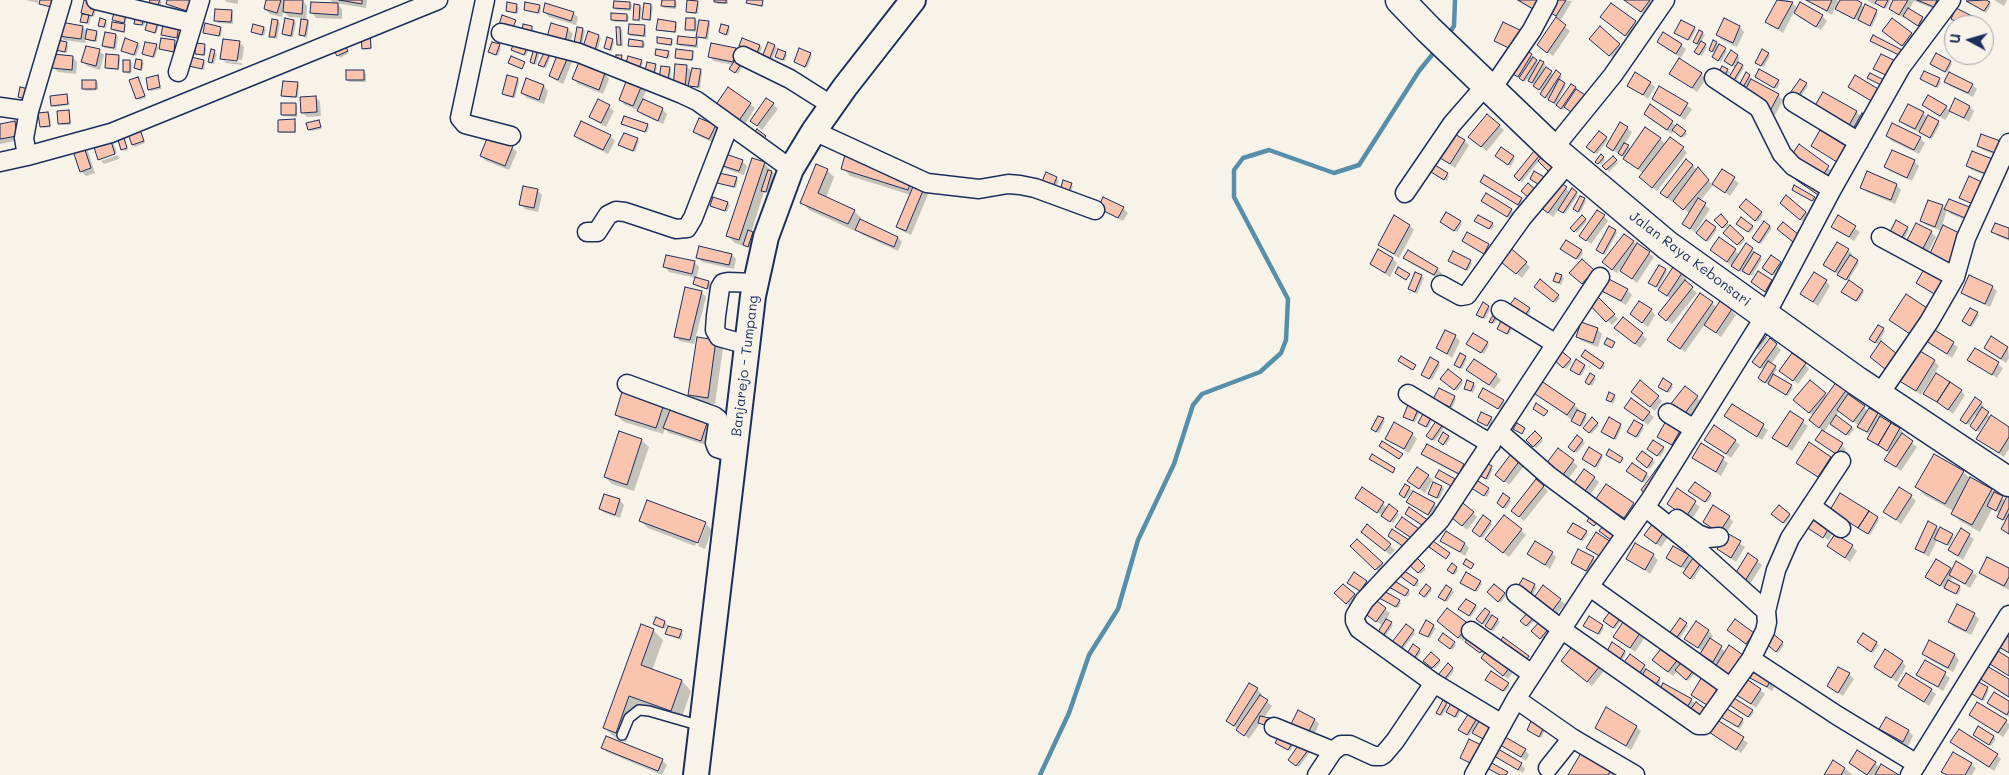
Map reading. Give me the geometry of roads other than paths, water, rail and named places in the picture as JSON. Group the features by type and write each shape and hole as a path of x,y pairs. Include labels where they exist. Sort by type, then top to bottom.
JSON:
{"main road":[{"name":"Banjarejo - Tumpang","path":"696,775 756,282 766,237 791,169 814,131 831,105 913,0"},
{"name":"Jalan Raya Kebonsari","path":"1400,0 1488,88 1561,155 1667,245 1765,316 2009,482"}],"street":[{"path":"26,150 29,111 62,0"},
{"path":"96,0 192,23"},
{"path":"178,72 200,0"},
{"path":"0,162 26,150 111,133 438,0"},
{"path":"485,0 460,118 463,123 512,136"},
{"path":"1405,194 1452,124 1488,88 1532,30 1548,0"},
{"path":"1441,285 1462,296 1467,296 1522,218 1612,75 1665,0"},
{"path":"1474,775 1516,699 1647,503 1765,316 1832,189 1901,67 1951,0"},
{"path":"501,33 579,53 697,101 791,169"},
{"path":"743,56 790,79 831,105"},
{"path":"1714,78 1759,108 1782,154 1793,166 1832,189"},
{"path":"1793,102 1859,142"},
{"path":"0,107 29,111"},
{"path":"587,232 594,233 598,231 608,215 616,211 625,212 678,229 686,228 693,218 729,125"},
{"path":"814,131 891,165 926,183 979,189 1008,184 1020,185 1035,188 1095,210"},
{"path":"1879,395 1929,322 1955,277 1966,238 2004,168 2009,143"},
{"path":"1881,237 1955,277"},
{"path":"1502,724 1434,683 1359,629 1355,616 1364,601 1440,520 1600,277"},
{"path":"748,345 719,337 715,330 716,316 720,288 724,283 756,282"},
{"path":"1501,310 1556,344"},
{"path":"627,384 714,416 718,419 715,443 717,448 735,454"},
{"path":"1408,394 1495,438 1626,533"},
{"path":"1668,413 1694,429"},
{"path":"1516,594 1561,629 1698,726 1701,726 1706,723 1751,658 1765,631 1767,622 1766,611 1781,555 1790,538 1841,461"},
{"path":"1647,503 1698,534 1708,538 1719,536"},
{"path":"1647,503 1766,611"},
{"path":"1811,506 1842,528"},
{"path":"1590,587 1730,687"},
{"path":"1751,658 1838,716 1912,772 2009,615"},
{"path":"1471,630 1532,674"},
{"path":"1317,775 1338,746 1347,745 1370,755 1381,756 1395,741 1434,683"},
{"path":"1516,699 1572,738 1635,775"},
{"path":"1274,727 1334,751"},
{"path":"1548,768 1572,738"}],"lane":[{"path":"622,735 629,718 639,710 649,711 701,726"}],"waterway":[{"path":"1447,36 1454,26 1455,0"},
{"path":"1040,775 1069,713 1089,655 1118,609 1138,540 1174,464 1193,405 1202,394 1260,372 1281,353 1286,340 1288,299 1234,197 1234,170 1243,158 1269,150 1334,173 1359,165 1419,71 1436,50"}]}
